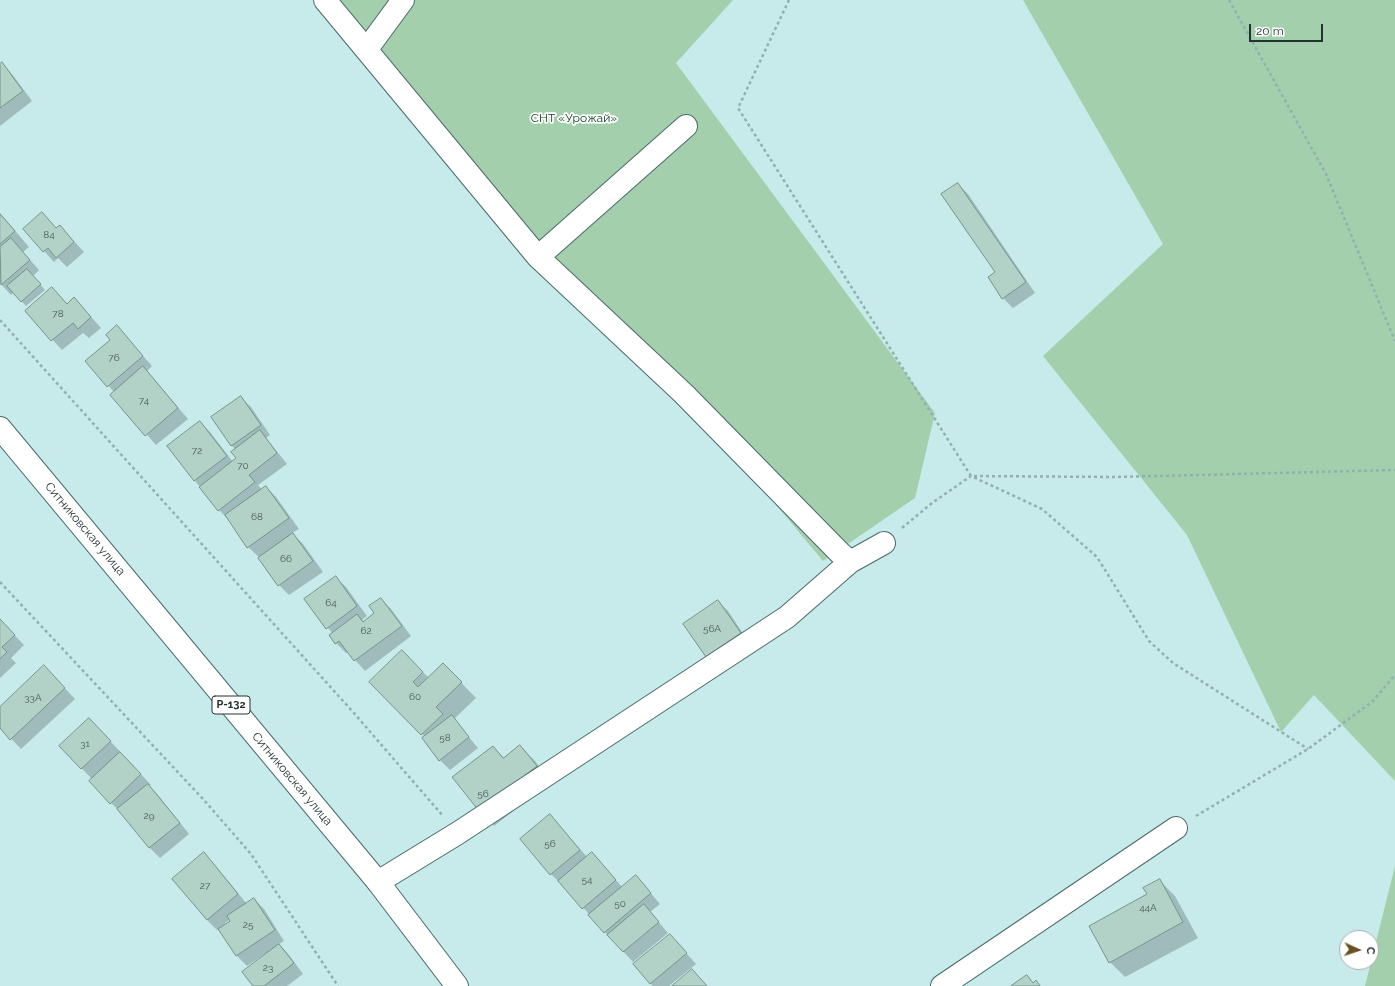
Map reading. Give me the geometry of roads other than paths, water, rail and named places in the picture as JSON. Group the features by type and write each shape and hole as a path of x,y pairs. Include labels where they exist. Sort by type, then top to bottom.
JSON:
{"main road":[{"path":"325,0 538,257 684,394 850,562"},
{"path":"367,49 403,0"},
{"path":"538,257 686,126"},
{"name":"Ситниковская улица","path":"0,428 378,882 457,986"},
{"path":"378,882 458,833 787,617 850,562 884,543"},
{"path":"942,986 1176,828"}],"park label":[{"name":"СНТ «Урожай»","path":"574,118"}]}
